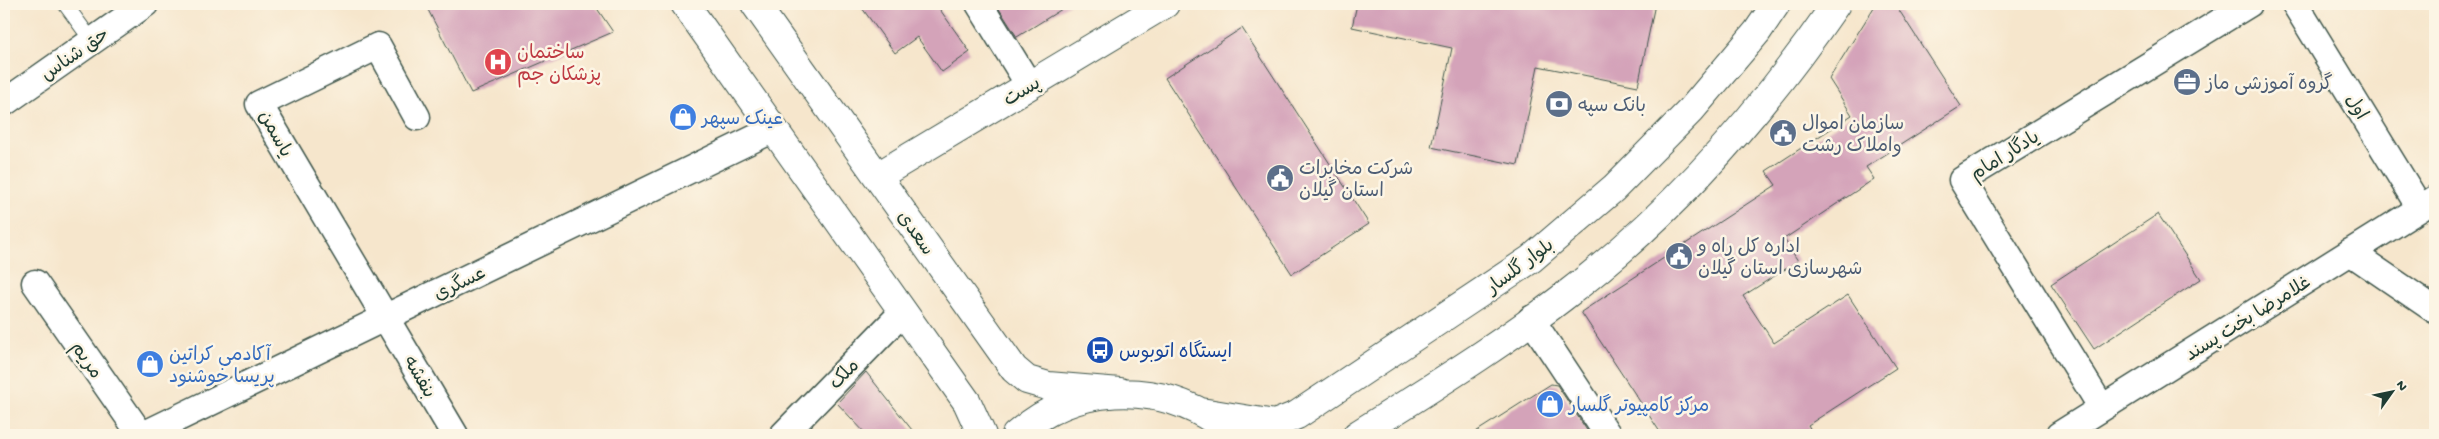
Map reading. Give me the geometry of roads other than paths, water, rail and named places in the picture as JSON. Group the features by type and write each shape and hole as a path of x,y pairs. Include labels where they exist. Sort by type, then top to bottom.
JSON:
{"main road":[{"path":"685,4 967,402 982,435"},
{"name":"سعدی","path":"755,4 1014,369 1027,380 1048,386 1120,392"},
{"name":"پست","path":"878,176 1165,4"},
{"name":"بلوار گلسار","path":"1201,412 1275,424 1297,415 1431,328 1531,259 1614,188 1691,110 1757,32 1776,4"},
{"path":"1357,435 1562,298 1648,224 1727,144 1796,62 1836,4"},
{"path":"1016,435 1032,422 1060,406 1089,396 1120,392 1162,396 1201,412 1234,435"}],"street":[{"name":"حق شناس","path":"4,103 145,4"},
{"path":"979,4 1029,85"},
{"name":"یادگار امام","path":"2102,408 1962,180 2249,4"},
{"name":"اول","path":"2296,4 2428,203"},
{"name":"یاسمن","path":"386,317 259,104 378,46 417,117"},
{"name":"عسگری","path":"142,435 774,129"},
{"name":"غلامرضا بخت پسند","path":"2059,435 2428,203"},
{"path":"2350,252 2435,310"},
{"name":"مریم","path":"35,283 142,435"},
{"name":"ملک","path":"783,435 903,312"},
{"name":"بنفشه","path":"386,317 455,435"},
{"path":"1531,319 1608,435"}],"lane":[{"path":"65,4 92,41"}],"place":[{"name":"ساختمان پزشکان جم","path":"498,62"},
{"name":"گروه آموزشی ماز","path":"2187,82"},
{"name":"بانک سپه","path":"1559,104"},
{"name":"عینک سپهر","path":"683,117"},
{"name":"سازمان اموال واملاک رشت","path":"1783,133"},
{"name":"شرکت مخابرات استان گیلان","path":"1280,178"},
{"name":"اداره کل راه و شهرسازی استان گیلان","path":"1679,256"},
{"name":"ایستگاه اتوبوس","path":"1100,350"},
{"name":"آکادمی کراتین پریسا خوشنود","path":"150,364"},
{"name":"مرکز کامپیوتر گلسار","path":"1550,404"}]}
